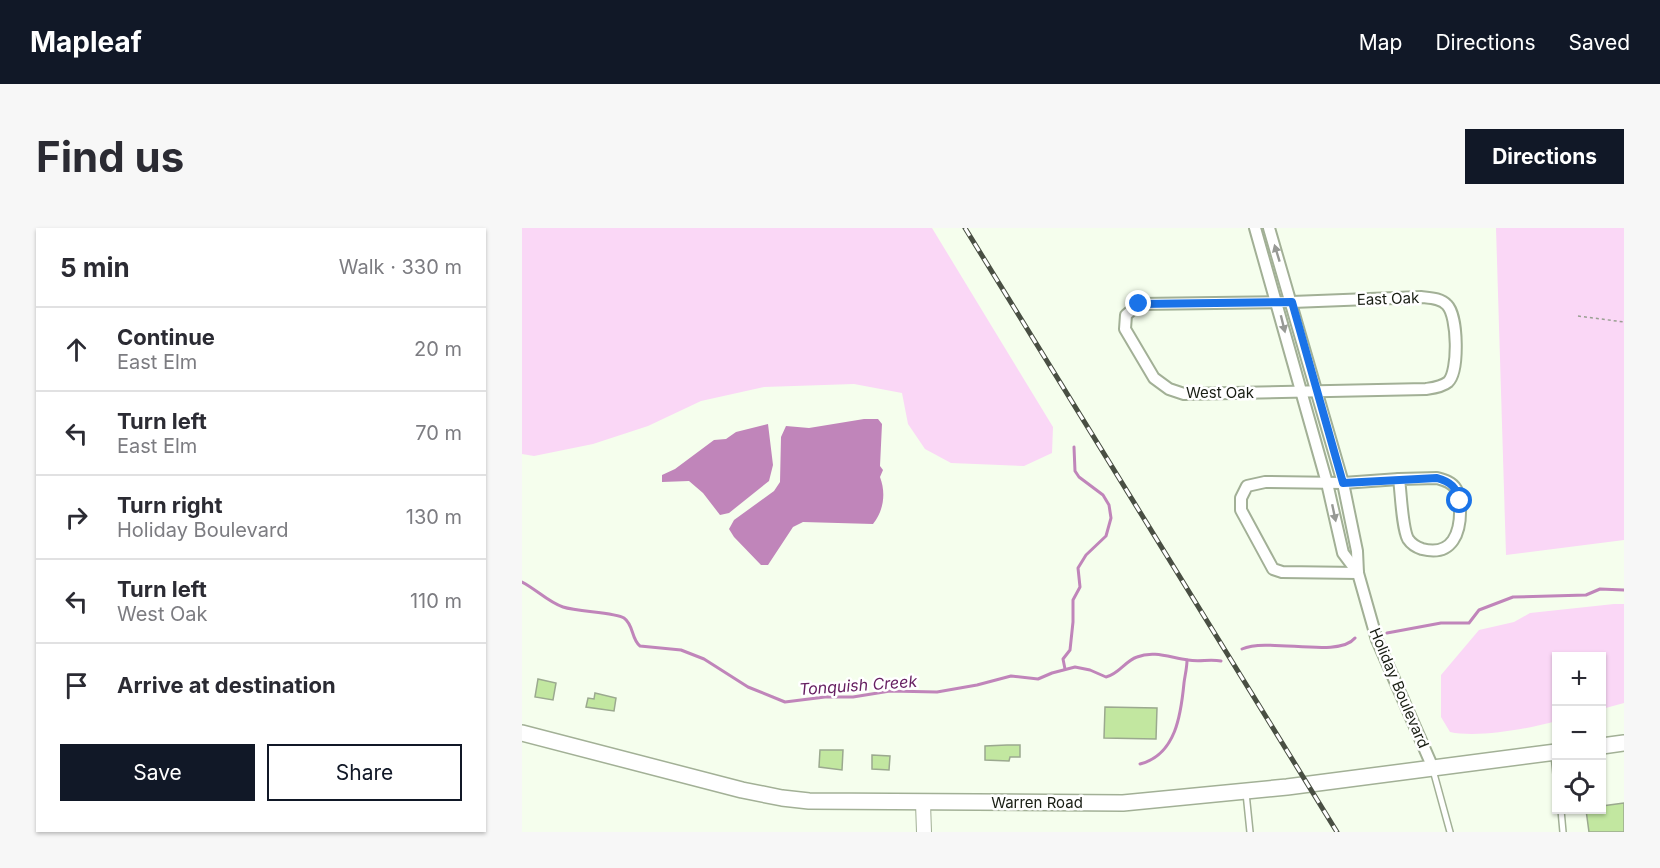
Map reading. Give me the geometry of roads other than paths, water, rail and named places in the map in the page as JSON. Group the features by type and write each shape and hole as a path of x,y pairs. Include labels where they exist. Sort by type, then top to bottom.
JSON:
{"main road":[{"name":"Warren Road","path":"522,733 782,798 808,801 1123,803 1246,791 1552,752"},
{"path":"1606,745 1624,743"}],"street":[{"name":"Holiday Boulevard","path":"1255,228 1327,483 1343,553 1358,573"},
{"name":"Holiday Boulevard","path":"1269,228 1343,483 1357,552 1358,573 1377,640 1433,768"},
{"name":"East Oak","path":"1277,302 1421,297 1446,303 1452,310 1456,341 1454,373 1449,381 1440,386 1426,389 1300,393"},
{"name":"West Oak","path":"1277,302 1139,304 1126,315 1125,329 1154,378 1169,389 1184,394 1300,393"},
{"path":"1358,573 1282,572 1273,569 1241,510 1241,498 1247,486 1265,482 1343,483 1399,479 1437,478 1449,482 1456,489 1460,501 1461,524 1452,544 1441,549 1427,550 1414,546 1407,537 1399,479"},
{"path":"923,803 924,832"}],"lane":[{"path":"1433,768 1450,832"},
{"path":"1246,791 1250,832"},
{"path":"1561,814 1563,832"}],"waterway":[{"path":"1065,669 1063,659 1070,650 1073,600 1080,587 1078,568 1086,555 1106,536 1111,518 1109,505 1103,495 1079,477 1075,471 1074,447"},
{"name":"Tonquish Creek","path":"522,582 563,607 613,614 624,618 640,646 681,650 704,659 748,687 785,702 825,697 853,697 890,691 937,692 1011,676 1038,679 1075,667 1106,677 1133,659 1150,654 1192,661 1221,661"},
{"name":"Tonquish Creek","path":"1387,633 1441,623 1469,623 1479,610 1513,597 1586,595 1600,589 1624,590"},
{"name":"Tonquish Creek","path":"1242,649 1269,645 1334,647 1346,644 1355,638"},
{"path":"1140,764 1162,752 1174,732 1181,707 1187,660"}],"railway":[{"path":"965,228 1337,832"}]}
